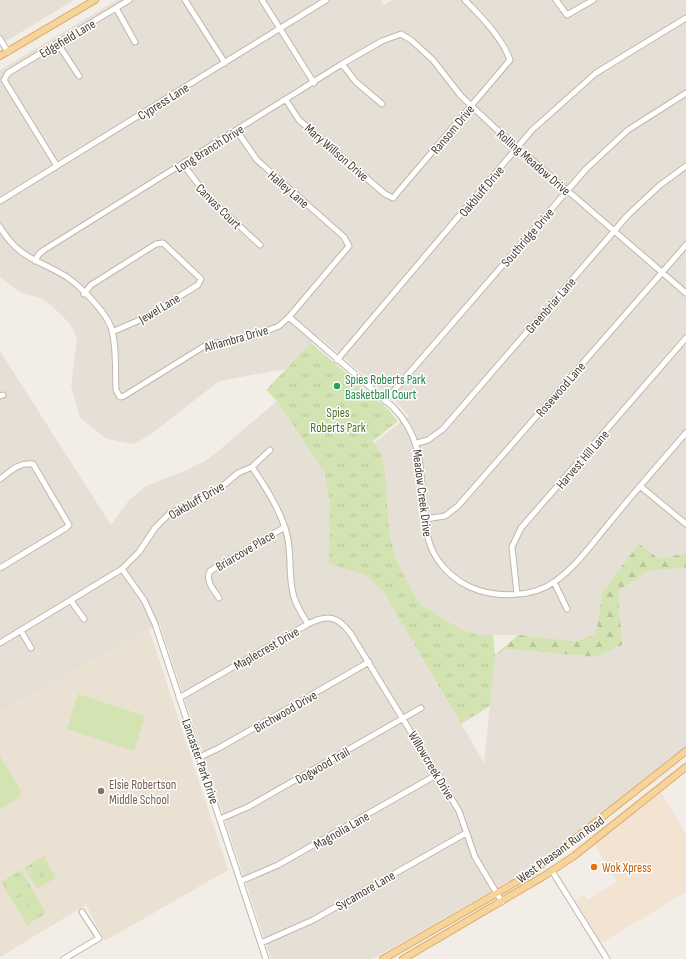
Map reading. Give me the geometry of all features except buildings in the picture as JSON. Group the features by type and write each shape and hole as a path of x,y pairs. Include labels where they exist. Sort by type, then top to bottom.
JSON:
{"main road":[{"path":"0,56 95,0"},
{"name":"West Pleasant Run Road","path":"383,959 546,863 686,751"},
{"name":"West Pleasant Run Road","path":"403,959 502,902 552,871 686,767"},
{"path":"616,808 623,816"},
{"path":"546,863 552,871"}],"street":[{"name":"Edgefield Lane","path":"58,166 4,80 5,77 8,73 129,0"},
{"path":"185,0 225,63"},
{"path":"262,0 314,83"},
{"name":"Cypress Lane","path":"0,201 326,0"},
{"name":"Ransom Drive","path":"393,198 510,60 506,48 488,25 465,0"},
{"path":"556,0 567,15 593,0"},
{"path":"116,8 135,42"},
{"name":"Oakbluff Drive","path":"337,360 532,130 584,82 629,52 686,18"},
{"name":"Rolling Meadow Drive","path":"388,39 401,34 411,40 434,60 461,96 471,106 686,293"},
{"path":"0,39 8,52"},
{"name":"Long Branch Drive","path":"35,261 39,254 44,250 314,83 342,64 388,39"},
{"path":"58,44 79,76"},
{"path":"342,64 356,82 382,104"},
{"name":"Southridge Drive","path":"385,401 586,169 628,130 686,93"},
{"name":"Mary Willson Drive","path":"286,100 300,120 385,194 393,198"},
{"name":"Halley Lane","path":"237,131 257,160 344,237 347,242"},
{"name":"Canvas Court","path":"182,164 216,206 260,245"},
{"name":"Greenbriar Lane","path":"417,443 428,440 443,428 637,206 686,166"},
{"path":"0,227 12,245 35,261 67,278 102,310 112,332"},
{"name":"Alhambra Drive","path":"112,332 116,390 120,397 206,345 254,336 278,326 289,317 349,246 347,242"},
{"name":"Jewel Lane","path":"84,294 91,285 156,244 163,243 201,279 198,285 142,319 112,332"},
{"name":"Rosewood Lane","path":"425,519 445,516 458,506 686,245"},
{"name":"Meadow Creek Drive","path":"289,317 385,401 406,422 417,443 425,519 428,539 433,552 452,576 464,584 486,593 517,594 544,588 554,582 575,563 686,432"},
{"name":"Harvest Hill Lane","path":"517,594 512,563 512,547 521,528 686,338"},
{"name":"Oakbluff Drive","path":"0,643 122,569 139,552 155,528 170,513 204,499 218,490 238,473 252,467 270,450"},
{"path":"0,479 19,465 26,463 33,464 69,525 0,568"},
{"path":"252,467 269,495 285,527 288,537 293,594 297,605 308,624"},
{"path":"640,486 686,524"},
{"name":"Briarcove Place","path":"219,598 209,582 208,575 210,571 285,527"},
{"name":"Lancaster Park Drive","path":"122,569 144,600 155,624 266,959"},
{"path":"554,582 567,609"},
{"path":"71,601 84,620"},
{"name":"Maplecrest Drive","path":"179,698 308,624 325,617 332,618 345,626 351,634"},
{"path":"21,631 31,648"},
{"name":"Willowcreek Drive","path":"351,634 460,810 466,833 475,857 502,902"},
{"name":"Birchwood Drive","path":"200,757 226,745 369,662"},
{"name":"Dogwood Trail","path":"220,819 248,807 421,708"},
{"name":"Magnolia Lane","path":"241,881 278,865 438,774"},
{"name":"Sycamore Lane","path":"261,943 313,920 466,833"},
{"path":"552,871 607,959"},
{"path":"64,959 99,938 82,912"}],"shaded area":[{"path":"0,0 74,0 0,45"},
{"path":"117,0 381,0 384,5 392,0 686,0 686,553 659,559 639,545 603,591 597,634 575,641 518,635 481,635 461,629 420,604 397,562 390,537 385,472 382,455 374,443 409,416 397,403 318,336 286,369 219,381 150,435 133,444 107,439 80,418 71,386 77,339 70,324 43,299 20,292 0,277 0,70"},
{"path":"0,351 111,525 129,500 146,486 205,461 277,401 324,471 330,503 330,563 367,576 384,592 484,763 495,655 507,649 596,657 622,645 618,591 648,571 686,568 686,746 548,854 537,860 529,868 373,959 271,959 160,625 149,629 0,712"},
{"name":"Elsie Robertson Middle School","path":"149,629 228,870 105,941 86,905 0,957 0,712"},
{"path":"660,791 686,834 686,892 601,943 575,900 584,895 588,900 617,882 594,843"}],"green space":[{"name":"Spies Roberts Park","path":"311,343 388,409 398,421 373,441 382,455 385,472 390,537 397,562 420,604 461,629 481,635 493,635 495,655 490,706 461,724 384,592 367,576 329,563 330,503 324,471 277,401 266,390"},
{"name":"Spies Roberts Park Basketball Court","path":"333,376 347,388 340,396 326,384"},
{"path":"639,544 659,559 686,553 686,568 648,571 618,591 622,645 596,657 507,649 495,655 518,635 575,641 596,634 603,591"},
{"path":"78,694 145,716 134,751 67,729"},
{"path":"0,756 21,791 20,797 0,809"},
{"path":"44,856 56,878 37,889 24,868"},
{"path":"44,861 52,875 46,879 37,865"},
{"path":"35,867 43,881 37,884 28,871"},
{"path":"21,870 46,913 27,925 1,882"},
{"path":"21,875 29,889 23,893 14,879"},
{"path":"12,881 20,894 14,898 5,884"},
{"path":"34,897 42,911 35,915 27,901"},
{"path":"25,902 33,916 27,920 18,906"}],"place":[{"name":"Spies Roberts Park Basketball Court","path":"337,386"},
{"name":"Elsie Robertson Middle School","path":"101,791"},
{"name":"Wok Xpress","path":"594,867"}]}
